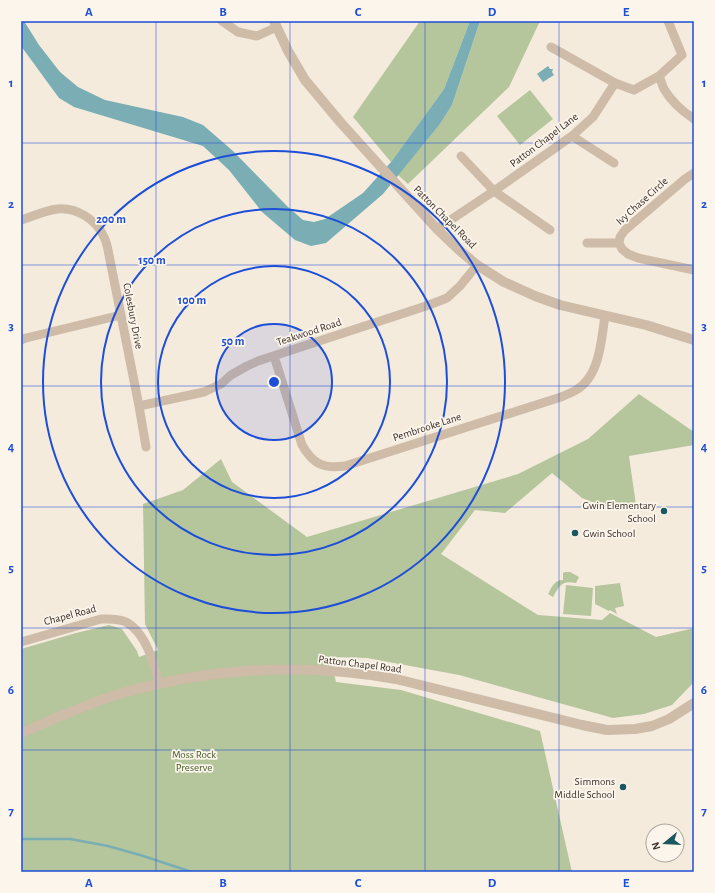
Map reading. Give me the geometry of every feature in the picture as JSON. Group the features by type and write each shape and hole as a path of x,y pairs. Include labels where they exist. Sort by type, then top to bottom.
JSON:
{"street":[{"path":"222,21 238,32 257,36 276,24"},
{"path":"551,48 615,83 634,90 659,76 682,55 668,21"},
{"name":"Patton Chapel Road","path":"276,24 288,51 305,80 341,123 437,229 477,265 504,282 560,305 646,325 694,340"},
{"path":"659,76 664,89 673,101 694,119"},
{"name":"Patton Chapel Lane","path":"437,229 572,136 593,117 615,83"},
{"path":"572,136 614,163"},
{"path":"461,156 494,191 550,230"},
{"name":"Ivy Chase Circle","path":"694,173 625,230 620,237 619,243 622,249 628,254 638,258 694,270"},
{"name":"Colesbury Drive","path":"21,220 47,211 65,209 75,211 92,220 99,227 105,238 109,255 146,447"},
{"path":"588,243 619,243"},
{"name":"Teakwood Road","path":"139,406 204,392 220,384 231,375 247,366 447,298 460,286 477,265"},
{"path":"21,340 121,315"},
{"name":"Pembrooke Lane","path":"274,356 302,446 307,454 317,464 334,468 345,466 434,438 561,397 577,390 588,380 593,372 597,360 605,316"},
{"name":"Chapel Road","path":"21,642 101,619 114,618 125,621 135,628 153,658 159,684"},
{"name":"Patton Chapel Road","path":"21,733 58,717 122,693 197,677 229,672 270,669 343,672 396,679 607,730 635,729 652,726 669,719 694,703"}],"green space":[{"path":"420,21 470,21 444,89 391,162 353,117"},
{"path":"480,21 540,21 509,87 408,184 398,175 440,124 452,105"},
{"path":"530,90 553,119 520,145 497,116"},
{"name":"Moss Rock Preserve","path":"639,394 694,432 694,445 629,456 636,505 602,506 582,498 552,473 505,513 475,510 441,554 538,615 602,620 610,613 656,637 694,628 694,682 672,705 644,714 613,718 459,675 367,658 330,657 336,682 401,690 540,731 572,872 21,872 21,649 109,625 122,629 137,651 139,657 158,650 145,624 143,504 183,490 221,459 232,482 307,537 518,474 588,439"},
{"path":"570,572 579,577 576,583 564,583 553,597 548,594 552,586 557,581 563,580 563,573"},
{"path":"620,583 624,606 615,608 617,614 595,604 595,586"},
{"path":"566,585 593,588 591,616 563,614"}],"water":[{"path":"21,21 24,21 39,45 60,72 78,87 105,100 183,117 203,125 233,151 288,207 303,220 314,222 325,219 363,193 391,162 444,89 470,21 480,21 452,105 440,124 383,194 326,243 311,246 295,240 262,212 229,170 203,146 74,107 59,98 21,46"},
{"path":"548,66 550,69 553,69 552,72 554,75 543,82 537,74"}],"waterway":[{"path":"21,839 70,839 108,846 192,872"}],"place":[{"name":"Gwin Elementary School","path":"664,511"},
{"name":"Gwin School","path":"575,533"},
{"name":"Simmons Middle School","path":"623,787"}]}
